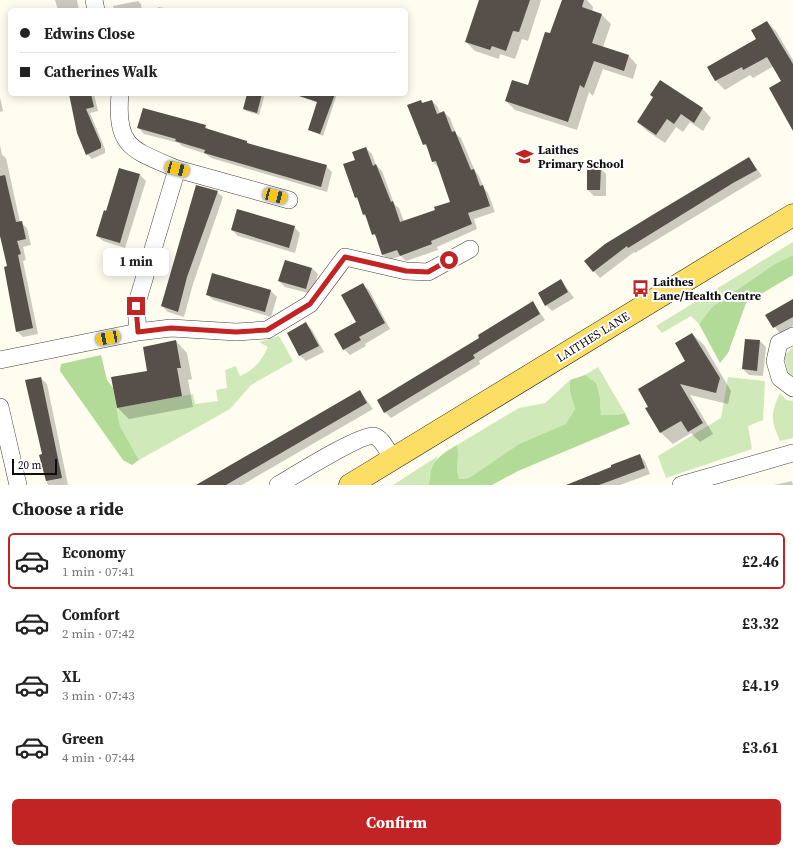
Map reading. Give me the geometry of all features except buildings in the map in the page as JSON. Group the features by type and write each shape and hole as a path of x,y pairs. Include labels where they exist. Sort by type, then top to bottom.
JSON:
{"main road":[{"name":"LAITHES LANE","path":"350,485 793,215"}],"street":[{"path":"120,96 119,120 123,138 138,152 177,169 289,200"},
{"path":"138,332 136,306 177,169"},
{"path":"0,360 138,332 171,328 236,332 267,330 310,304 345,257 406,271 428,272 470,249"},
{"path":"793,336 780,343 775,361 780,378 793,388"},
{"path":"0,412 18,485"},
{"path":"278,485 352,442 369,435 375,436 381,441 393,459"},
{"path":"681,485 793,453"}],"green space":[{"path":"793,242 793,255 773,265 712,307 699,324 691,316 662,333 656,326"},
{"path":"793,255 793,275 746,303 728,353 720,363 699,324 712,307 773,265"},
{"path":"279,336 293,361 251,385 230,409 139,460 120,426 117,408 193,394 195,404 218,401 216,390 227,388 225,370 236,366 240,376 250,371 263,357 268,347 259,342"},
{"path":"793,347 793,378 789,377 784,356"},
{"path":"101,355 107,380 113,388 120,426 139,460 132,465 123,460 60,371 61,364"},
{"path":"598,367 625,413 617,415 601,415 600,398 585,375"},
{"path":"585,375 596,383 600,398 601,415 617,415 625,413 630,424 518,471 492,485 429,485 431,471 436,460 457,445 457,470 459,479 469,478 519,444 566,424 575,409 570,392 570,380"},
{"path":"728,377 765,381 763,420 748,426 752,449 666,478 658,456 721,418"},
{"path":"570,380 570,392 575,409 567,424 519,444 469,478 459,479 457,470 457,445 519,408 545,403"},
{"path":"780,393 786,400 793,401 793,438 780,441 773,423 773,412"},
{"path":"438,456 429,477 429,485 393,485"}],"place":[{"name":"Laithes Primary School","path":"525,157"},
{"name":"Laithes Lane/Health Centre","path":"640,289"}],"route":[{"path":"136,306 138,332 171,328 236,332 267,330 310,304 334,274 345,257 406,271 428,272 449,260"}]}
